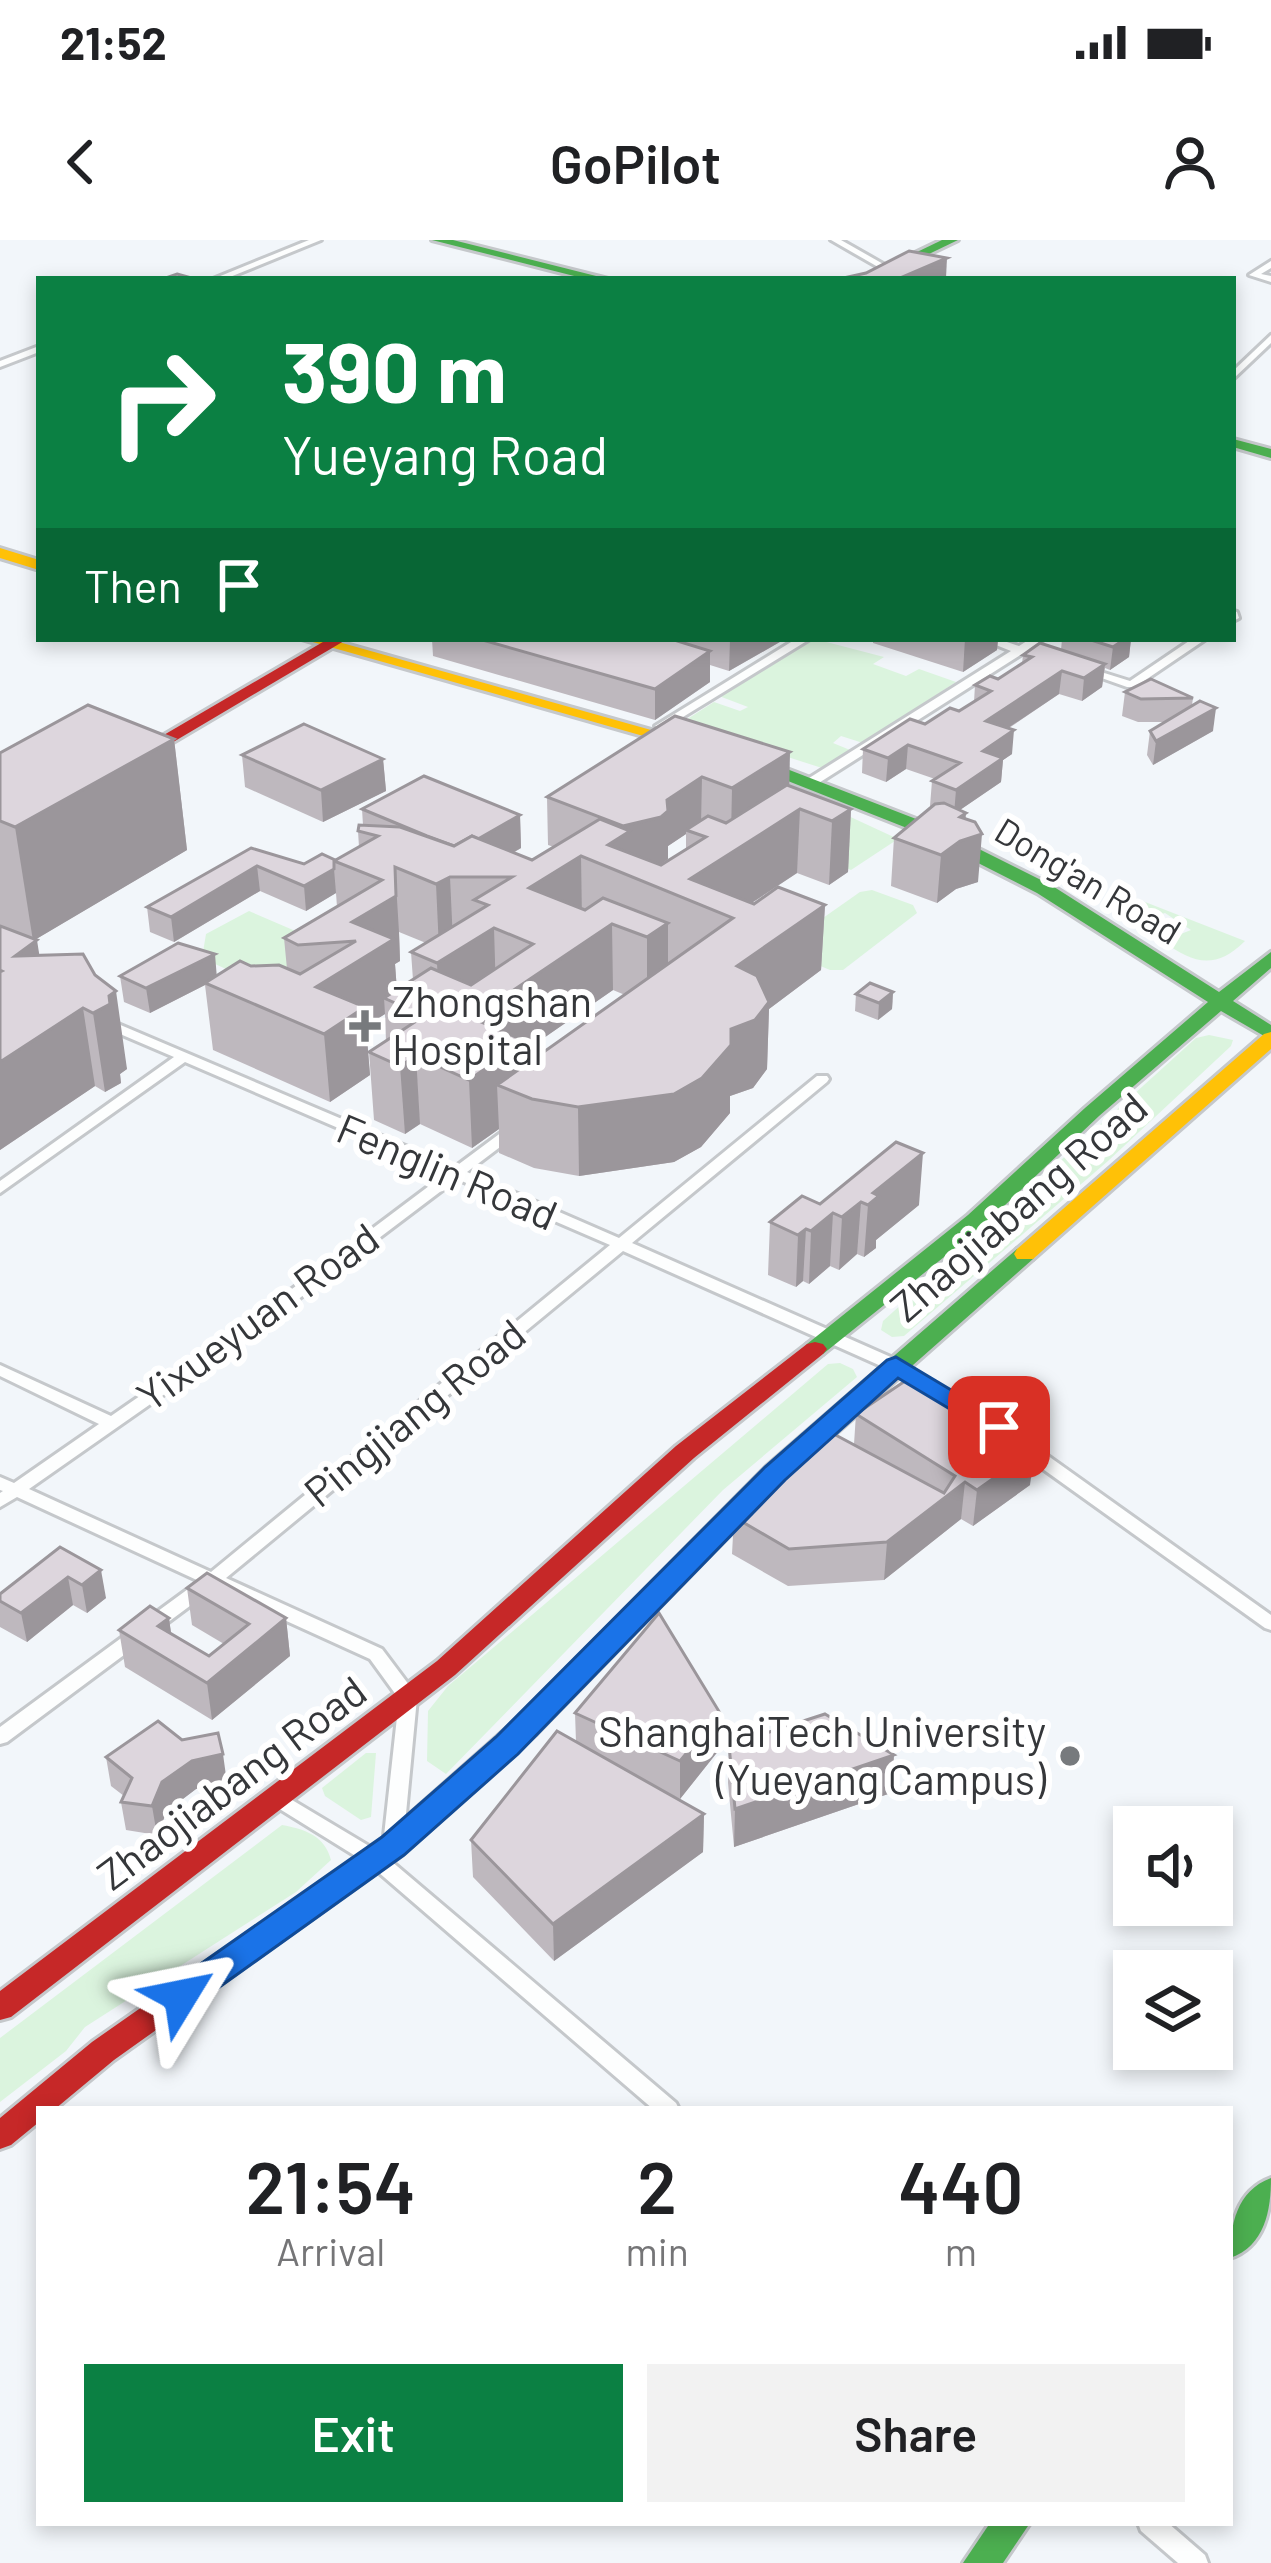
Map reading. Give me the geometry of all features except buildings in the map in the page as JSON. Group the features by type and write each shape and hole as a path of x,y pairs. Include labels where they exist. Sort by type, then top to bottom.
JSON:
{"main road":[{"path":"438,240 589,276"},
{"path":"877,274 952,240"},
{"path":"1236,444 1271,454"},
{"path":"0,554 36,564"},
{"path":"115,769 324,642"},
{"name":"Dong'an Road","path":"330,642 722,752 923,828 1044,889 1271,1036"},
{"name":"Zhaojiabang Road","path":"0,2008 481,1638 685,1452 976,1220 1092,1112 1271,958"},
{"name":"Zhaojiabang Road","path":"36,2106 103,2051 385,1853 507,1745 775,1473 1271,1036"},
{"name":"Zhaojiabang Road","path":"0,2136 36,2106"},
{"path":"1233,2240 1271,2192"},
{"path":"981,2563 1010,2526"}],"street":[{"path":"225,276 316,240"},
{"path":"835,240 877,274"},
{"path":"1271,264 1253,275 1271,278"},
{"path":"1236,373 1271,338"},
{"path":"0,364 36,350"},
{"path":"650,732 799,642"},
{"path":"996,642 1042,657"},
{"path":"810,783 1033,642"},
{"path":"1065,664 1131,685 1196,642"},
{"path":"711,674 734,681"},
{"name":"Fenglin Road","path":"81,1012 896,1366 956,1402 1271,1624"},
{"path":"0,1188 182,1058"},
{"name":"Pingjiang Road","path":"0,1737 212,1580 822,1079"},
{"name":"Yixueyuan Road","path":"5,1491 266,1316 537,1113"},
{"path":"0,1370 112,1423"},
{"path":"5,1491 376,1654 408,1698 385,1853"},
{"path":"277,1798 385,1853 665,2106"},
{"path":"1153,2526 1196,2563"}],"green space":[{"path":"810,642 884,657 873,664 906,676 919,669 956,682 863,743 841,736 833,743 850,750 822,768 681,723 714,702 740,711 748,707 719,696"},
{"path":"806,806 829,807 898,839 851,870 757,834"},
{"path":"872,890 913,905 917,913 843,970 830,970 787,952 786,944 860,892"},
{"path":"1122,893 1245,941 1214,960 1194,959 1163,941 1191,930 1165,913 1138,922 1111,906"},
{"path":"249,911 349,954 261,1008 238,997 238,989 250,980 202,958 206,934"},
{"path":"1209,1035 1233,1040 1231,1046 1108,1161 904,1336 892,1337 881,1330 883,1321 1196,1038"},
{"path":"828,1364 853,1369 857,1377 723,1490 446,1774 427,1761 428,1711 448,1686"},
{"path":"366,1753 376,1753 371,1817 361,1820 325,1796 322,1788"},
{"path":"282,1825 313,1835 331,1860 296,1892 85,2027 66,2051 0,2102 0,2038"}],"traffic: fast":[{"path":"438,240 589,276"},
{"path":"874,276 952,240"},
{"path":"1236,444 1271,454"},
{"path":"761,764 923,828 1044,889 1271,1034"},
{"path":"815,1349 976,1220 1092,1112 1271,958"},
{"path":"526,1727 775,1473 1025,1254"},
{"path":"1233,2240 1271,2192"},
{"path":"981,2563 1010,2526"}],"traffic: slow":[{"path":"0,553 36,564"},
{"path":"321,642 681,741"},
{"path":"1025,1254 1271,1038"}],"traffic: jam":[{"path":"142,753 334,642"},
{"path":"0,2008 446,1668 685,1452 815,1349"},
{"path":"36,2106 103,2051 393,1846 526,1727"},
{"path":"0,2136 36,2106"}],"place":[{"name":"Zhongshan Hospital","path":"365,1026"},
{"name":"ShanghaiTech University (Yueyang Campus)","path":"1070,1756"}],"route":[{"path":"181,1996 393,1846 507,1745 775,1473 896,1366 999,1427"}]}
